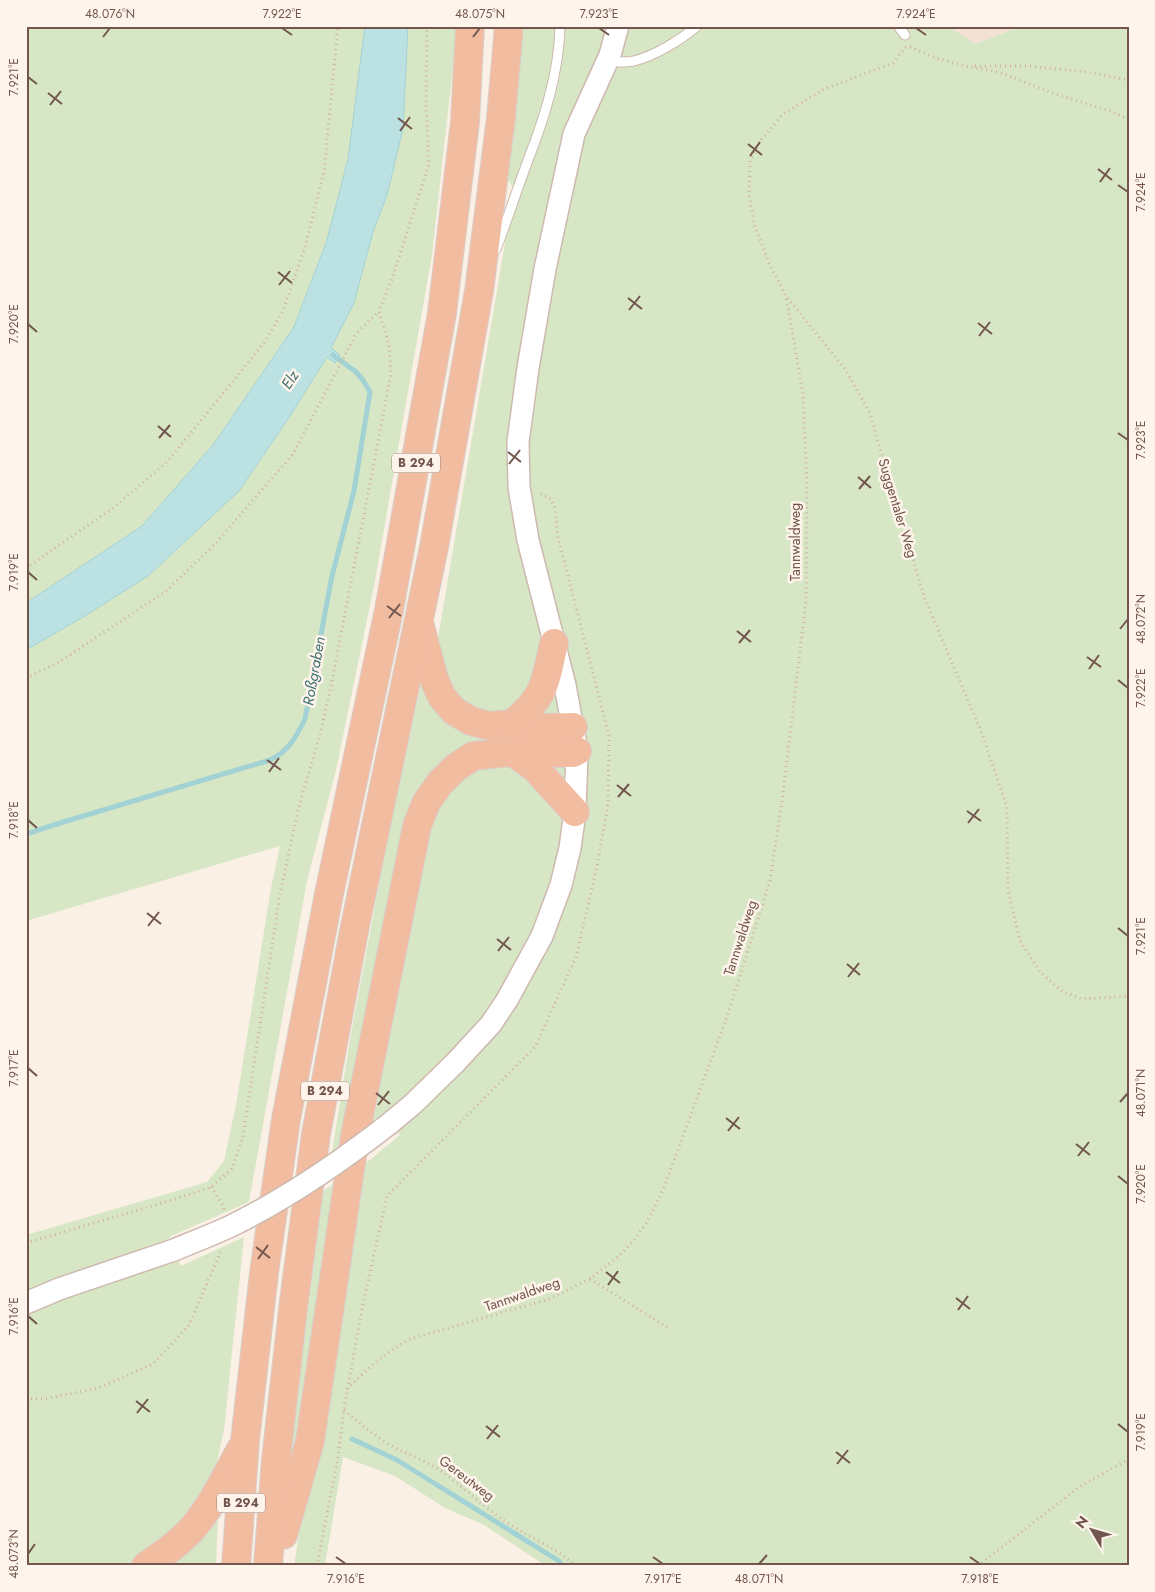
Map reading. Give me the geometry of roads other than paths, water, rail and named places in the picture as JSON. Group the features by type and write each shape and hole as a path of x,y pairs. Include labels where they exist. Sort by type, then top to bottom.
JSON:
{"highway":[{"name":"B 294","path":"236,1566 245,1441 264,1273 286,1118 329,894 389,610 442,313 466,122 470,26"},
{"name":"B 294","path":"268,1566 279,1429 316,1134 355,926 419,622 479,292 501,118 508,26"},
{"name":"B 294","path":"419,622 434,679 442,697 454,711 471,721 490,726 512,724 548,728 575,739"},
{"path":"512,724 529,710 541,694 554,643"},
{"path":"274,1566 310,1441 355,1136 417,826 426,803 440,783 454,768 473,756 513,752 573,753 575,739"},
{"path":"513,752 541,775 576,812"},
{"path":"146,1566 170,1550 192,1529 218,1491 245,1441"}],"street":[{"path":"26,1303 59,1289 174,1250 230,1226 286,1196 339,1162 413,1104 456,1062 490,1024 507,1000 542,936 561,885 570,848 576,812 575,739 565,685 528,540 522,509 519,487 518,442 528,368 545,269 574,134 610,55 618,26"}],"lane":[{"path":"479,292 540,130 553,85 560,48 560,26"},
{"path":"618,62 634,61 662,49 682,39 697,26"},
{"path":"898,26 905,35"}],"water":[{"name":"Elz","path":"365,26 408,26 403,129 387,195 373,232 354,303 331,348 340,355 335,363 327,357 239,491 148,576 26,650 26,603 142,526 213,445 294,327 327,240 348,159"}],"waterway":[{"name":"Roßgraben","path":"26,834 270,760 287,748 295,738 305,719 332,576 354,491 370,392 356,372 333,355"},
{"path":"352,1439 397,1460 559,1561 563,1566"}]}
